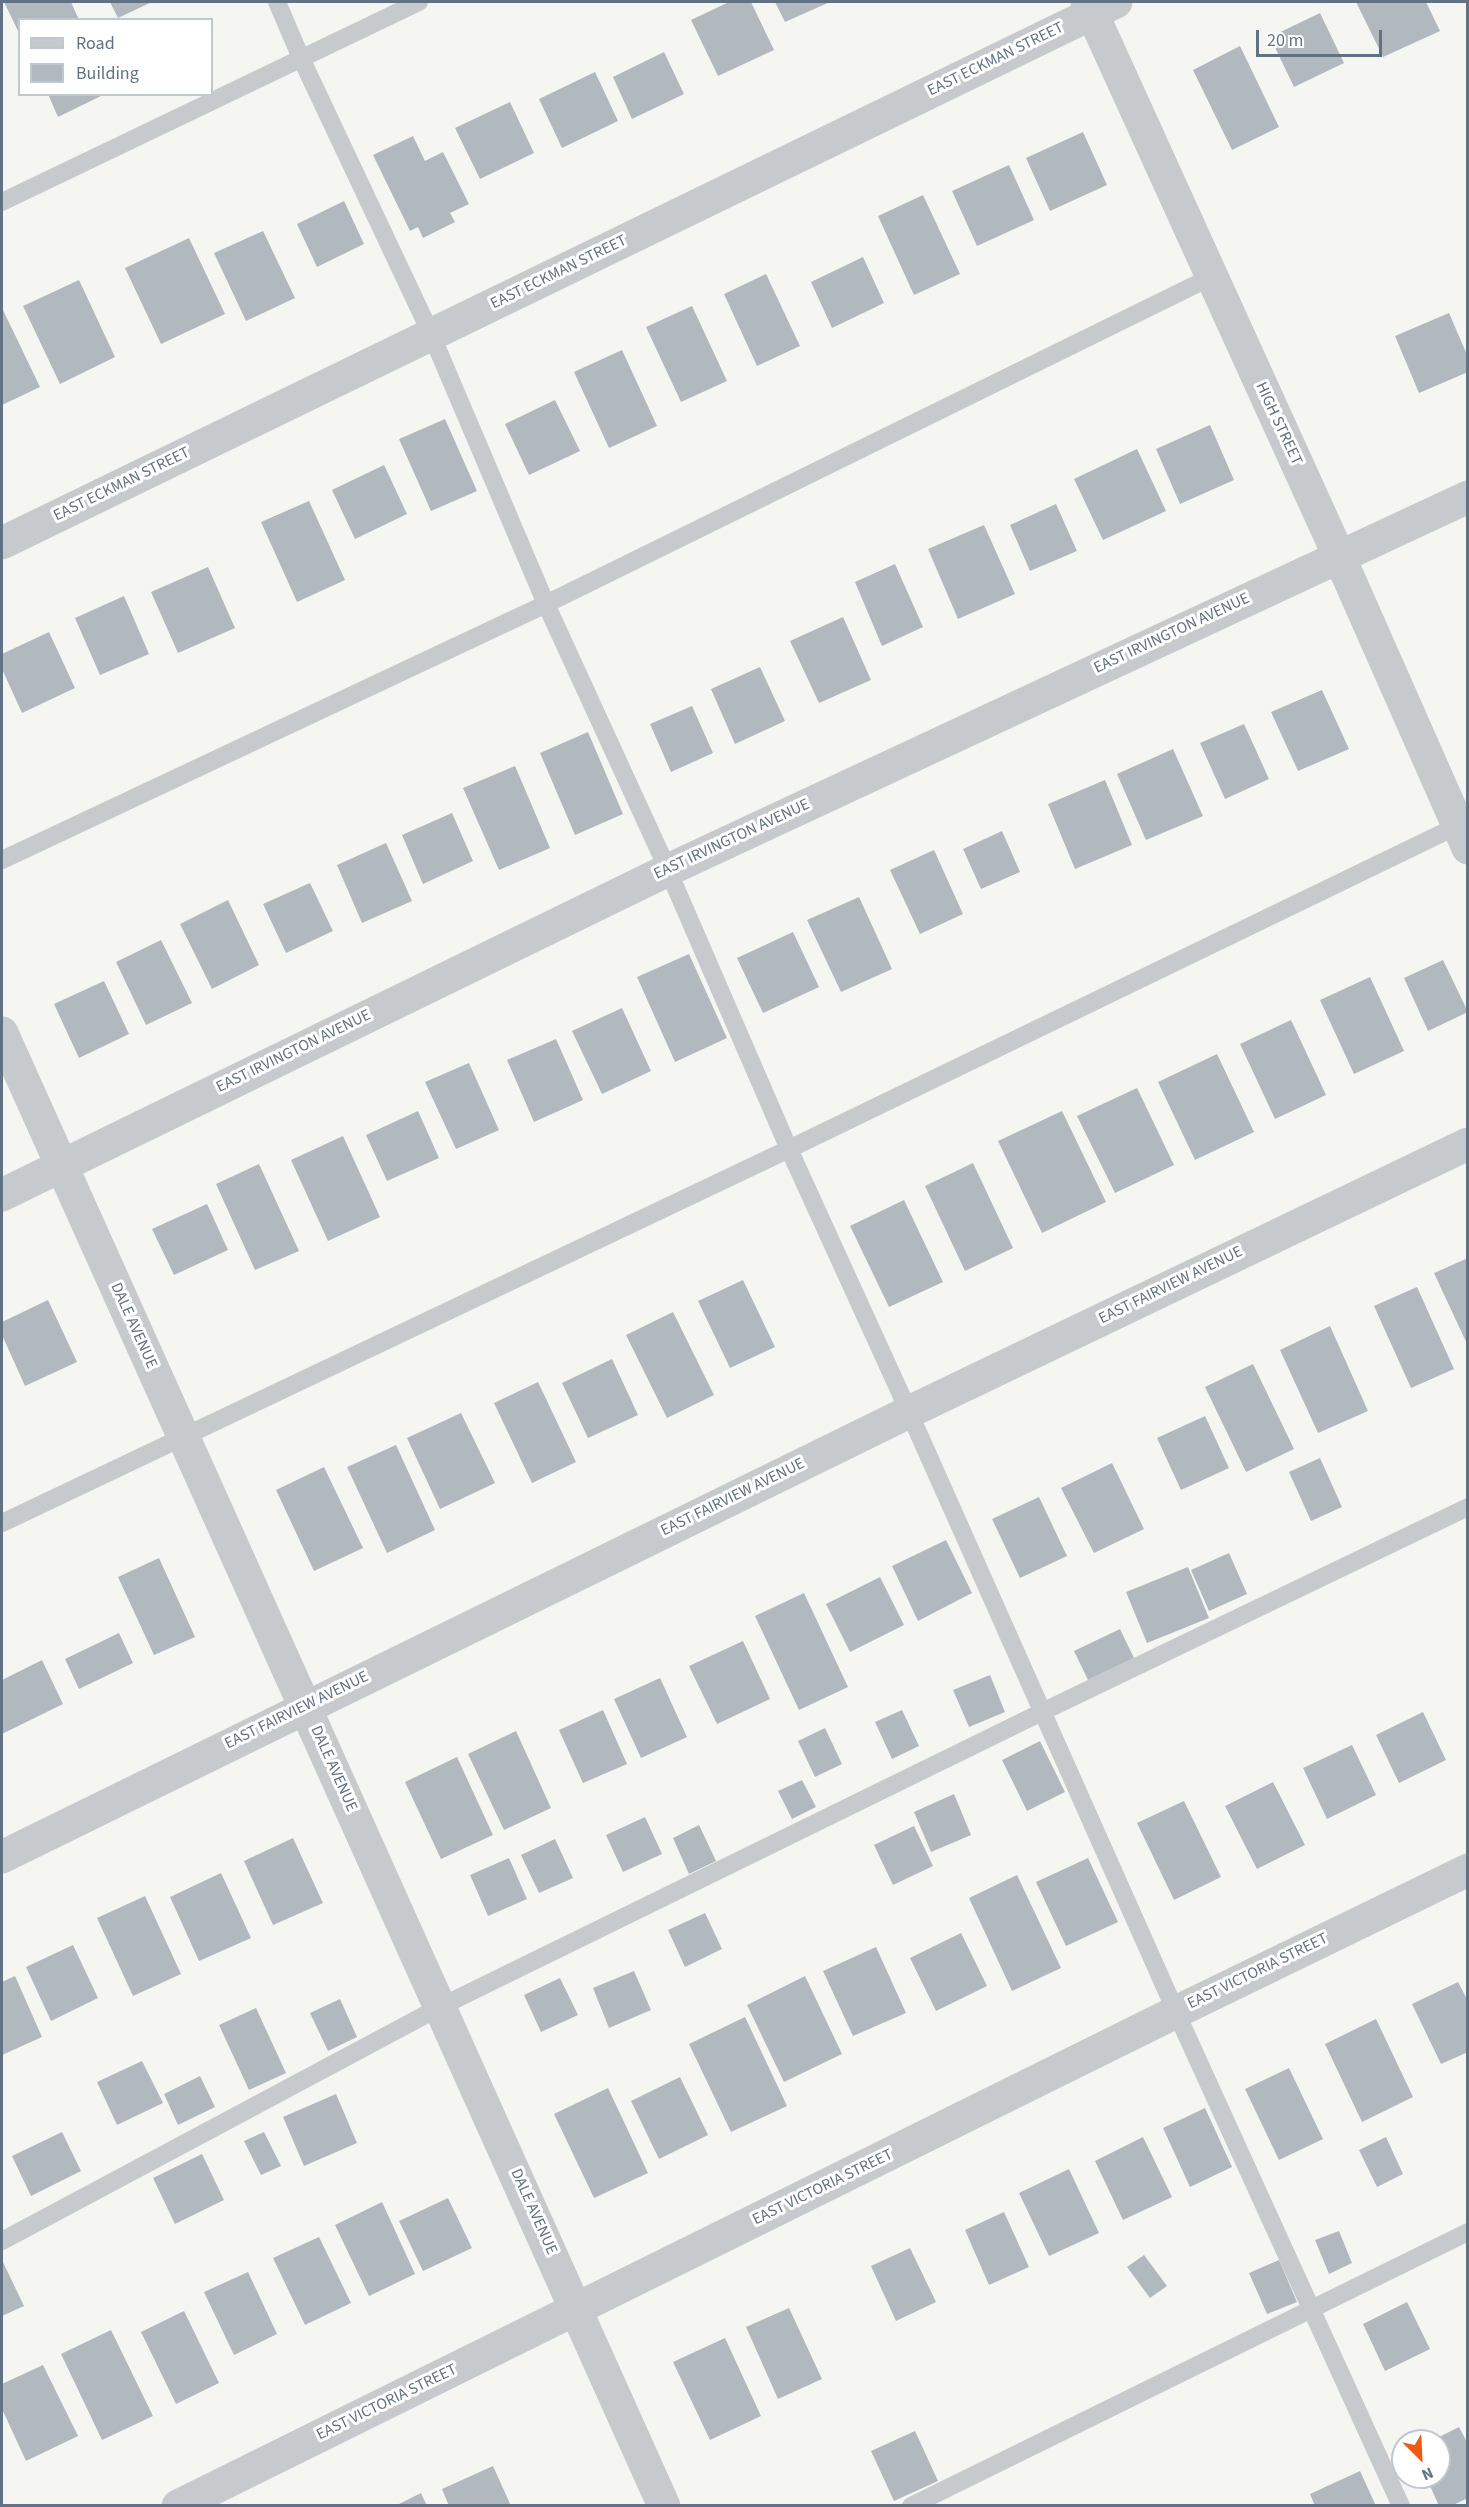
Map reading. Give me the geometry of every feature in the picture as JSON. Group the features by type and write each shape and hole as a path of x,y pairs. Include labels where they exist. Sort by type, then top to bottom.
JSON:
{"street":[{"name":"HIGH STREET","path":"1099,5 1211,277 1339,556 1462,837"},
{"name":"EAST ECKMAN STREET","path":"2,543 432,336 1099,5"},
{"name":"EAST IRVINGTON AVENUE","path":"2,1195 668,870 1467,497"},
{"name":"DALE AVENUE","path":"2,1034 664,2505"},
{"name":"EAST FAIRVIEW AVENUE","path":"2,1857 909,1412 1467,1144"},
{"name":"EAST VICTORIA STREET","path":"178,2505 1467,1870"}],"lane":[{"path":"277,2 432,336 546,604 668,870 789,1149 909,1412 1176,2012 1401,2505"},
{"path":"2,202 419,2"},
{"path":"2,860 546,604 1211,277"},
{"path":"2,1523 789,1149 1462,837"},
{"path":"2,2241 440,2007 1467,1507"},
{"path":"910,2505 1467,2232"}],"building":[{"path":"4,2 71,2 78,18 18,18 18,31"},
{"path":"110,2 152,2 118,18"},
{"path":"729,2 751,2 774,50 718,76 691,20"},
{"path":"775,2 830,2 785,22"},
{"path":"1356,2 1426,2 1440,31 1383,57"},
{"path":"1320,13 1344,63 1294,87 1270,37"},
{"path":"1240,46 1279,127 1232,150 1193,70"},
{"path":"664,52 684,94 632,119 613,77"},
{"path":"595,72 618,121 562,148 539,99"},
{"path":"49,96 101,96 58,117"},
{"path":"510,102 534,153 480,179 455,128"},
{"path":"1083,132 1107,185 1050,211 1026,158"},
{"path":"413,136 425,161 443,152 469,204 450,213 455,222 423,238 418,227 410,231 373,155"},
{"path":"1009,165 1034,220 977,246 952,191"},
{"path":"923,195 960,274 914,295 878,216"},
{"path":"344,201 364,244 317,267 297,224"},
{"path":"263,231 295,298 246,321 214,253"},
{"path":"189,238 225,314 161,344 125,268"},
{"path":"863,257 884,303 832,328 811,282"},
{"path":"766,274 800,346 757,366 724,294"},
{"path":"79,280 115,357 60,384 23,306"},
{"path":"692,306 727,381 681,402 646,327"},
{"path":"2,310 40,387 2,405"},
{"path":"1449,313 1468,357 1468,372 1419,393 1395,336"},
{"path":"622,350 657,426 609,448 574,372"},
{"path":"555,400 580,451 529,475 505,424"},
{"path":"445,419 477,491 431,511 399,439"},
{"path":"1210,425 1234,480 1180,504 1156,449"},
{"path":"1137,449 1166,511 1103,540 1074,479"},
{"path":"384,465 407,514 355,539 332,490"},
{"path":"309,501 345,580 297,602 261,522"},
{"path":"1056,504 1077,551 1030,571 1010,525"},
{"path":"984,525 1015,594 958,619 928,549"},
{"path":"895,564 923,627 882,646 855,582"},
{"path":"208,567 235,628 178,653 151,592"},
{"path":"124,596 149,654 100,675 75,618"},
{"path":"843,617 871,680 819,703 790,641"},
{"path":"49,632 75,688 22,713 2,669 2,654"},
{"path":"760,667 785,721 735,744 711,689"},
{"path":"1322,690 1349,749 1298,771 1271,712"},
{"path":"692,706 713,753 671,772 650,724"},
{"path":"1244,724 1269,779 1225,799 1200,743"},
{"path":"588,732 623,814 575,835 540,753"},
{"path":"1173,749 1203,816 1146,840 1117,774"},
{"path":"515,766 550,848 499,870 463,788"},
{"path":"1105,780 1132,845 1075,869 1048,804"},
{"path":"452,813 473,861 423,884 402,835"},
{"path":"1002,831 1020,872 981,889 963,849"},
{"path":"386,843 412,901 362,923 337,865"},
{"path":"934,850 963,914 920,934 890,870"},
{"path":"310,883 333,931 286,953 263,904"},
{"path":"859,897 892,969 841,992 807,920"},
{"path":"228,900 259,965 212,989 180,924"},
{"path":"793,932 819,987 763,1013 737,958"},
{"path":"161,940 192,1003 146,1025 116,962"},
{"path":"689,954 727,1038 675,1062 637,977"},
{"path":"1443,960 1468,1012 1428,1031 1404,978"},
{"path":"1370,977 1404,1051 1354,1074 1320,1000"},
{"path":"104,981 129,1034 79,1058 54,1004"},
{"path":"622,1008 651,1071 602,1094 572,1031"},
{"path":"1291,1020 1326,1095 1275,1119 1240,1044"},
{"path":"556,1039 583,1100 534,1122 507,1060"},
{"path":"1217,1054 1254,1132 1195,1160 1158,1082"},
{"path":"469,1063 499,1130 456,1149 425,1082"},
{"path":"1137,1088 1174,1165 1115,1193 1077,1116"},
{"path":"418,1111 439,1158 387,1181 366,1135"},
{"path":"1062,1111 1106,1202 1042,1233 998,1141"},
{"path":"343,1136 380,1217 328,1241 291,1160"},
{"path":"973,1163 1013,1248 965,1271 925,1186"},
{"path":"259,1164 299,1251 255,1270 216,1184"},
{"path":"904,1200 943,1282 889,1307 850,1226"},
{"path":"207,1204 228,1250 174,1275 152,1229"},
{"path":"1468,1258 1468,1346 1434,1273"},
{"path":"743,1280 775,1347 730,1368 698,1301"},
{"path":"1417,1287 1454,1369 1411,1388 1374,1306"},
{"path":"48,1300 77,1362 25,1386 2,1335 2,1322"},
{"path":"673,1312 714,1395 667,1418 626,1335"},
{"path":"1330,1326 1368,1411 1318,1433 1280,1350"},
{"path":"612,1359 638,1415 588,1438 562,1383"},
{"path":"1253,1364 1294,1449 1246,1472 1205,1387"},
{"path":"538,1382 576,1462 532,1483 494,1403"},
{"path":"461,1413 495,1483 440,1509 407,1438"},
{"path":"1205,1416 1229,1468 1181,1490 1157,1438"},
{"path":"396,1445 435,1530 387,1553 347,1467"},
{"path":"1320,1458 1342,1507 1311,1521 1289,1472"},
{"path":"1112,1463 1144,1529 1094,1553 1061,1488"},
{"path":"324,1467 363,1548 314,1571 276,1490"},
{"path":"1039,1497 1067,1556 1020,1578 992,1519"},
{"path":"946,1540 972,1593 918,1621 892,1566"},
{"path":"1229,1553 1247,1594 1209,1611 1191,1570"},
{"path":"159,1558 195,1637 154,1655 118,1577"},
{"path":"1188,1567 1209,1618 1147,1643 1126,1592"},
{"path":"880,1577 904,1625 850,1652 826,1604"},
{"path":"804,1593 848,1687 799,1710 755,1616"},
{"path":"1120,1629 1134,1658 1088,1680 1074,1651"},
{"path":"119,1633 133,1663 79,1689 65,1659"},
{"path":"743,1641 770,1699 717,1724 689,1666"},
{"path":"42,1660 63,1704 2,1734 2,1680"},
{"path":"990,1675 1005,1712 969,1727 953,1690"},
{"path":"660,1678 687,1737 641,1758 614,1699"},
{"path":"603,1710 627,1764 583,1783 559,1730"},
{"path":"902,1710 919,1746 892,1759 875,1722"},
{"path":"1423,1712 1446,1760 1399,1783 1376,1735"},
{"path":"825,1728 842,1764 815,1777 798,1741"},
{"path":"516,1731 551,1808 504,1830 468,1754"},
{"path":"1040,1741 1065,1792 1027,1811 1002,1760"},
{"path":"1352,1745 1376,1795 1327,1819 1303,1768"},
{"path":"457,1757 493,1835 441,1859 405,1782"},
{"path":"802,1780 816,1807 792,1819 778,1791"},
{"path":"1273,1782 1305,1845 1257,1869 1225,1806"},
{"path":"954,1794 971,1835 931,1852 914,1812"},
{"path":"1184,1801 1221,1877 1174,1900 1137,1823"},
{"path":"645,1817 662,1854 623,1872 606,1835"},
{"path":"699,1825 716,1861 689,1874 673,1838"},
{"path":"914,1826 933,1866 893,1885 874,1845"},
{"path":"293,1838 323,1903 273,1925 244,1861"},
{"path":"555,1839 573,1878 539,1893 521,1855"},
{"path":"509,1858 527,1899 488,1916 470,1875"},
{"path":"1088,1858 1118,1922 1066,1946 1036,1882"},
{"path":"221,1873 251,1938 199,1961 170,1897"},
{"path":"1017,1875 1061,1968 1012,1991 969,1898"},
{"path":"145,1896 181,1974 133,1996 97,1918"},
{"path":"705,1913 722,1949 685,1967 668,1930"},
{"path":"961,1933 987,1986 936,2011 910,1958"},
{"path":"73,1945 98,1998 51,2021 26,1967"},
{"path":"876,1947 906,2013 853,2036 823,1971"},
{"path":"634,1971 651,2010 609,2028 593,1988"},
{"path":"15,1976 42,2037 2,2055 2,1982"},
{"path":"805,1976 842,2054 784,2082 747,2005"},
{"path":"560,1978 578,2015 541,2032 524,1995"},
{"path":"1458,1982 1468,2001 1468,2052 1441,2064 1412,2004"},
{"path":"340,1999 357,2037 328,2051 310,2013"},
{"path":"256,2008 286,2073 249,2090 219,2025"},
{"path":"745,2017 787,2106 731,2132 689,2044"},
{"path":"1376,2019 1413,2097 1362,2122 1325,2044"},
{"path":"142,2061 163,2103 117,2125 97,2082"},
{"path":"1289,2068 1323,2139 1279,2160 1245,2089"},
{"path":"200,2076 215,2107 178,2125 164,2094"},
{"path":"680,2077 708,2135 659,2159 631,2101"},
{"path":"608,2088 648,2173 594,2198 554,2114"},
{"path":"336,2094 357,2143 304,2166 283,2117"},
{"path":"1205,2108 1232,2167 1190,2187 1163,2128"},
{"path":"62,2132 81,2171 31,2196 12,2156"},
{"path":"264,2132 281,2166 261,2175 244,2141"},
{"path":"1143,2137 1172,2197 1123,2220 1095,2161"},
{"path":"1386,2137 1403,2174 1377,2187 1359,2150"},
{"path":"202,2154 224,2200 175,2224 153,2178"},
{"path":"1069,2169 1099,2233 1049,2256 1019,2193"},
{"path":"448,2198 472,2248 423,2271 399,2221"},
{"path":"382,2202 415,2274 369,2296 335,2225"},
{"path":"1004,2212 1029,2267 989,2285 965,2230"},
{"path":"1339,2231 1352,2263 1329,2274 1315,2240"},
{"path":"319,2237 351,2303 305,2325 273,2258"},
{"path":"910,2248 936,2302 896,2321 871,2266"},
{"path":"1144,2255 1167,2286 1150,2298 1127,2267"},
{"path":"2,2260 24,2306 2,2316"},
{"path":"1279,2260 1297,2302 1267,2314 1249,2273"},
{"path":"248,2272 277,2334 234,2355 204,2292"},
{"path":"1407,2302 1430,2349 1385,2371 1363,2324"},
{"path":"789,2308 822,2379 778,2399 746,2327"},
{"path":"184,2311 219,2383 176,2404 141,2332"},
{"path":"111,2330 153,2416 102,2440 61,2354"},
{"path":"725,2338 761,2416 710,2440 673,2362"},
{"path":"43,2365 78,2436 26,2461 2,2409 2,2384"},
{"path":"1459,2427 1468,2444 1468,2498 1451,2506 1439,2506 1431,2489 1451,2489 1451,2431"},
{"path":"915,2431 938,2481 894,2501 871,2451"},
{"path":"493,2466 511,2506 449,2506 442,2489"},
{"path":"1360,2471 1376,2506 1315,2506 1310,2494"},
{"path":"421,2493 427,2506 395,2506"}]}
